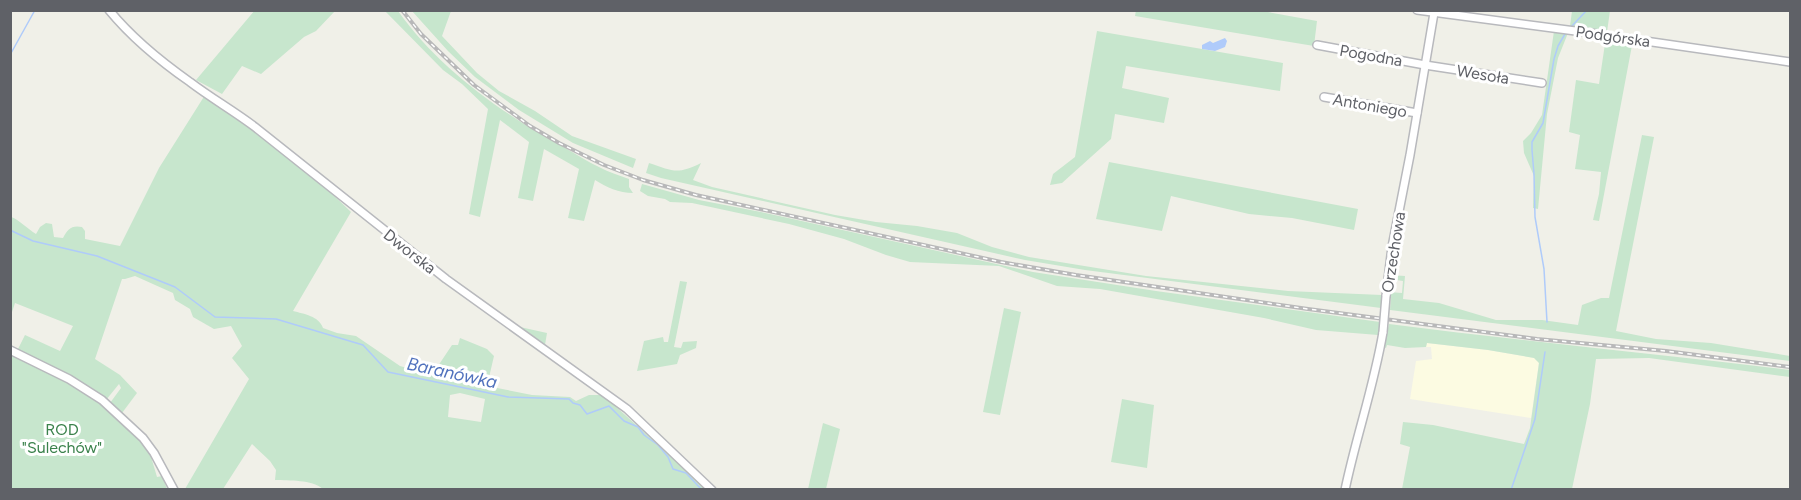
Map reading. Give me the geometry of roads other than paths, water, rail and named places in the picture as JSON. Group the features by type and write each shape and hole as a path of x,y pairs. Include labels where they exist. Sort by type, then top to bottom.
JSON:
{"street":[{"name":"Dworska","path":"109,10 126,31 174,70 240,115 446,279 627,410 712,489"},
{"name":"Podgórska","path":"1417,10 1791,62"},
{"name":"Orzechowa","path":"1345,489 1378,362 1392,247 1434,13"},
{"name":"Pogodna","path":"1317,45 1425,65"},
{"name":"Wesoła","path":"1425,65 1542,83"},
{"name":"Antoniego","path":"1324,97 1417,113"},
{"path":"10,350 69,379 102,400 143,438 174,489"}],"water":[{"path":"1225,38 1227,41 1225,47 1215,51 1202,49 1202,45 1210,41 1213,43"}],"waterway":[{"path":"10,55 35,10"},
{"path":"1571,27 1587,10"},
{"path":"1547,322 1544,269 1535,217 1532,142 1543,123 1554,59 1565,34"},
{"name":"Baranówka","path":"10,230 33,241 97,256 175,287 215,317 276,319 363,345 388,372 508,397 569,399 580,405 587,414 609,406 624,421 638,427 644,435 658,445 668,457 673,469 686,473 702,490"},
{"path":"1511,490 1535,419 1545,352"}],"railway":[{"path":"402,10 421,34 474,85 530,126 604,165 643,180 696,195 1001,262 1076,275 1537,339 1666,351 1790,367"}],"park label":[{"name":"ROD \"Sulechów\"","path":"62,438"}]}
